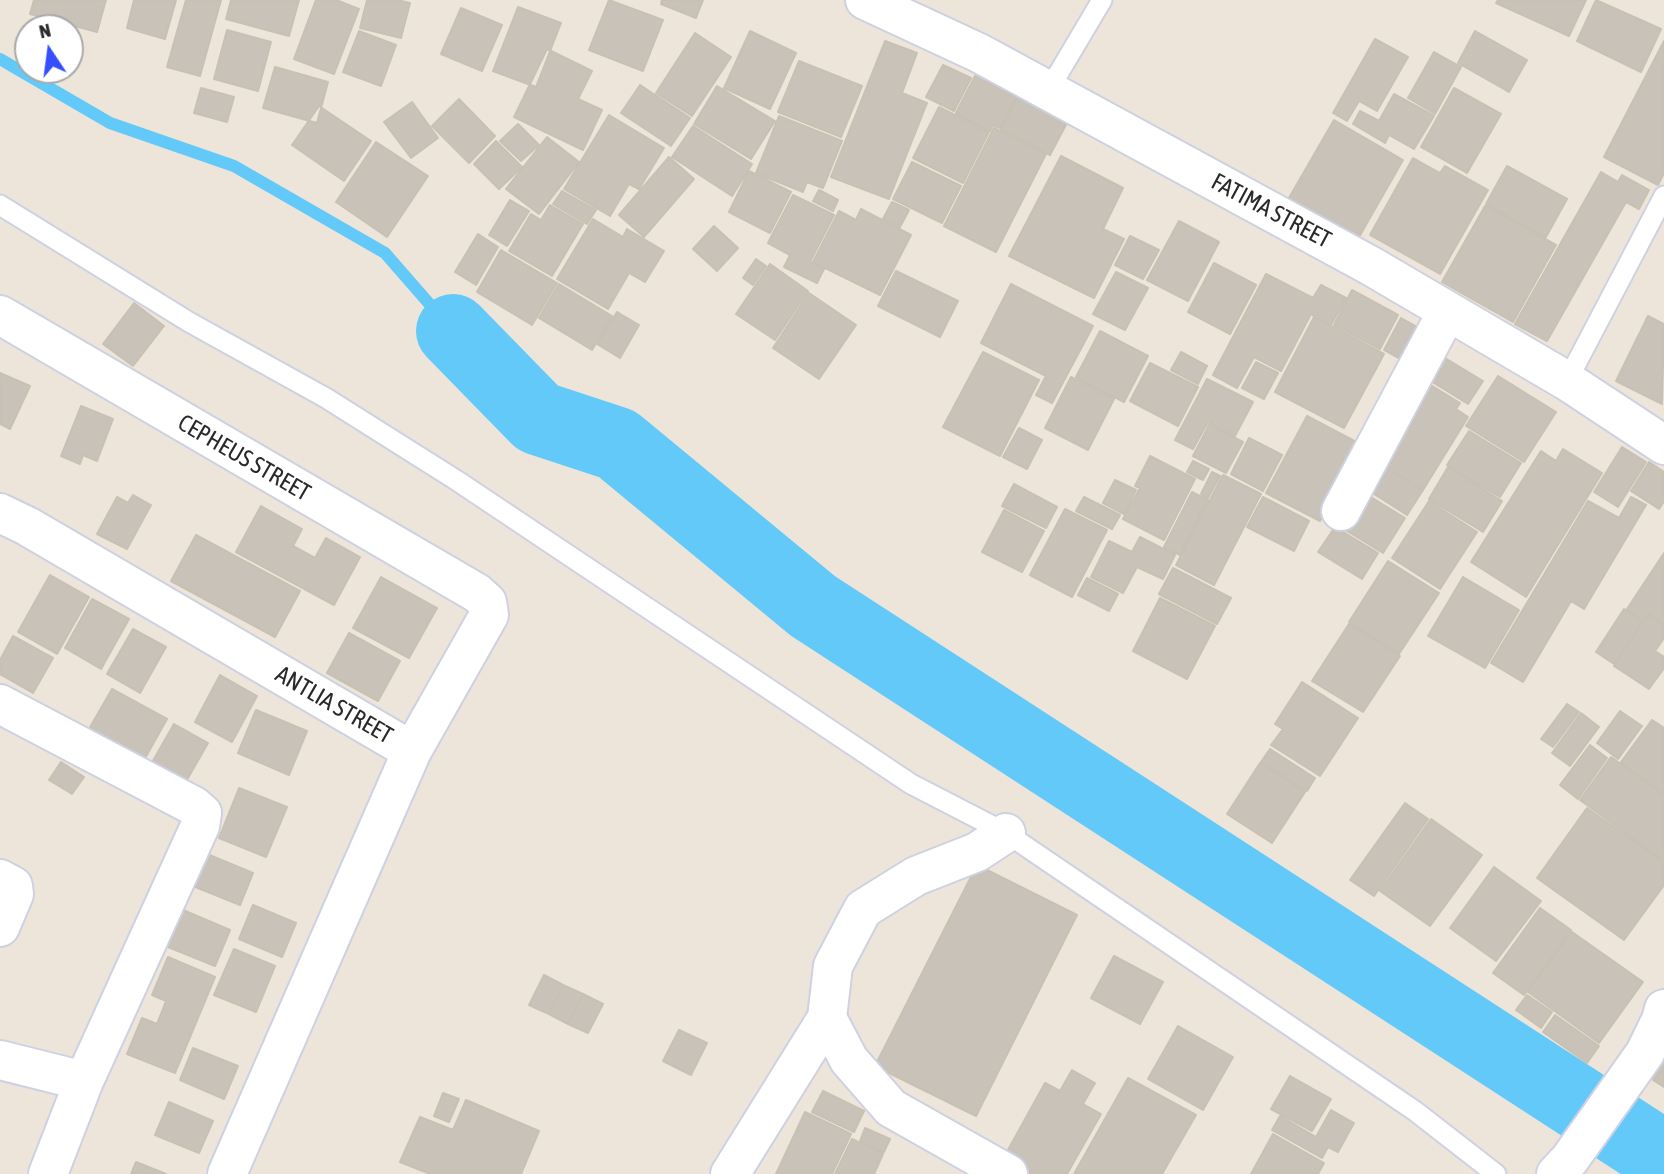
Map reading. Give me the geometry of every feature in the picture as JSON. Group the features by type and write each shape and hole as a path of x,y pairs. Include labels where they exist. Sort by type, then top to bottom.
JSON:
{"street":[{"name":"FATIMA STREET","path":"865,0 979,53 1371,265 1567,381 1664,445"},
{"path":"1341,511 1447,312"},
{"name":"CEPHEUS STREET","path":"0,315 477,593 487,602 489,615 412,751"},
{"name":"ANTLIA STREET","path":"0,513 27,526 412,751 227,1174"},
{"path":"0,704 194,806 202,813 201,826 84,1081 48,1174"},
{"path":"730,1174 827,1018 833,966 863,909 916,876 976,852 1006,833"},
{"path":"0,879 13,886 14,894 0,928"},
{"path":"1563,1167 1645,1053 1664,1009"},
{"path":"827,1018 849,1060 891,1108 1008,1174"},
{"path":"0,1059 84,1081"}],"lane":[{"path":"1048,91 1102,0"},
{"path":"1567,381 1664,195"},
{"path":"0,205 189,322 326,398 456,480 911,783 1006,833 1415,1111 1496,1174"}],"building":[{"path":"34,0 106,0 97,32 84,29 84,14 30,14"},
{"path":"134,0 176,0 165,39 127,28"},
{"path":"186,0 221,0 200,76 167,67"},
{"path":"231,0 299,0 289,36 226,19"},
{"path":"316,0 336,0 359,9 334,74 294,59"},
{"path":"367,0 410,3 401,38 360,28"},
{"path":"609,0 663,20 643,71 589,50"},
{"path":"662,0 703,0 696,18 661,4"},
{"path":"1498,0 1586,0 1569,36 1496,3"},
{"path":"1596,0 1661,29 1641,72 1577,41"},
{"path":"518,7 561,23 536,87 493,71"},
{"path":"461,8 502,25 482,71 441,54"},
{"path":"227,30 271,42 258,91 214,79"},
{"path":"359,31 396,45 381,86 343,72"},
{"path":"750,31 796,53 770,109 724,88"},
{"path":"1475,31 1527,60 1509,92 1458,63"},
{"path":"695,33 731,57 692,116 656,93"},
{"path":"1375,39 1408,57 1377,111 1359,101 1347,121 1333,113"},
{"path":"885,41 917,53 902,93 927,103 889,199 831,177"},
{"path":"1664,41 1664,173 1658,185 1604,157"},
{"path":"547,49 592,71 578,99 602,110 583,150 514,117"},
{"path":"1434,52 1461,67 1435,114 1408,98"},
{"path":"799,61 862,86 841,137 778,112"},
{"path":"943,65 971,78 954,111 926,97"},
{"path":"275,67 328,82 317,123 263,108"},
{"path":"975,76 1016,97 1000,128 993,125 990,131 956,113"},
{"path":"640,85 690,118 671,146 621,113"},
{"path":"717,86 775,121 751,159 694,124"},
{"path":"201,88 234,97 227,122 194,113"},
{"path":"1454,88 1501,114 1467,173 1421,147"},
{"path":"1394,94 1434,116 1414,149 1389,135 1385,143 1353,124 1360,111 1379,121"},
{"path":"1018,96 1068,121 1050,155 1001,129"},
{"path":"459,99 495,136 469,163 432,126"},
{"path":"412,102 438,138 411,158 384,122"},
{"path":"319,106 371,141 344,181 292,145"},
{"path":"939,107 989,132 963,183 913,158"},
{"path":"609,115 664,148 639,189 629,184 610,216 564,189"},
{"path":"779,116 842,141 823,188 807,182 803,192 756,173"},
{"path":"1334,120 1403,160 1359,237 1289,198"},
{"path":"518,124 539,145 521,161 500,141"},
{"path":"693,126 752,164 732,196 672,157"},
{"path":"994,128 1046,154 996,252 944,226"},
{"path":"547,137 579,162 539,214 506,189"},
{"path":"496,141 522,167 499,189 474,164"},
{"path":"376,142 428,176 387,237 336,202"},
{"path":"1061,156 1123,188 1103,229 1124,239 1094,298 1009,256"},
{"path":"669,157 694,179 644,237 619,215"},
{"path":"1413,158 1440,173 1445,166 1488,190 1440,274 1370,235"},
{"path":"912,162 961,186 942,223 893,199"},
{"path":"1507,166 1567,199 1546,237 1486,204"},
{"path":"749,171 791,192 770,233 729,212"},
{"path":"1601,172 1618,182 1622,175 1649,190 1639,209 1626,202 1547,341 1515,324"},
{"path":"819,190 838,200 833,211 813,201"},
{"path":"562,191 596,210 587,224 553,204"},
{"path":"793,195 834,215 810,262 824,269 817,283 784,267 790,255 768,243"},
{"path":"510,200 529,211 507,246 489,235"},
{"path":"892,202 909,210 900,227 883,219"},
{"path":"550,205 583,224 552,276 509,251 531,214 541,220"},
{"path":"1485,206 1556,245 1513,322 1442,282"},
{"path":"861,209 911,235 880,295 813,262 839,211 856,220"},
{"path":"593,219 623,237 627,229 664,251 645,282 629,273 608,309 557,279"},
{"path":"1179,221 1219,242 1188,301 1147,280"},
{"path":"714,226 738,248 717,271 693,249"},
{"path":"478,234 498,247 476,285 455,272"},
{"path":"1130,236 1159,250 1143,279 1115,265"},
{"path":"501,250 557,283 532,325 477,292"},
{"path":"756,259 766,266 753,285 743,278"},
{"path":"1214,263 1256,285 1230,334 1188,312"},
{"path":"770,264 808,291 775,340 736,314"},
{"path":"896,271 958,301 940,337 878,306"},
{"path":"1116,272 1148,288 1125,330 1093,314"},
{"path":"1266,274 1313,298 1321,285 1346,298 1331,325 1311,314 1281,371 1254,357 1237,388 1213,375"},
{"path":"559,284 612,316 592,350 539,318"},
{"path":"1011,284 1093,326 1052,403 1036,395 1046,376 981,343"},
{"path":"1352,290 1398,315 1380,349 1334,325"},
{"path":"809,293 856,325 819,379 773,348"},
{"path":"134,303 164,326 133,366 103,344"},
{"path":"617,312 639,325 620,358 597,344"},
{"path":"1648,316 1664,324 1662,404 1616,381"},
{"path":"1314,317 1384,354 1344,428 1275,392"},
{"path":"1401,318 1419,328 1402,360 1384,350"},
{"path":"1100,331 1148,356 1124,402 1076,377"},
{"path":"983,352 1039,380 1000,456 943,427"},
{"path":"1181,352 1207,366 1198,384 1171,370"},
{"path":"1440,355 1483,381 1468,404 1426,378"},
{"path":"1256,362 1278,373 1264,399 1242,388"},
{"path":"1150,363 1198,387 1178,426 1130,401"},
{"path":"0,373 30,386 10,429 0,424"},
{"path":"1498,376 1556,412 1524,462 1466,426"},
{"path":"1071,377 1114,399 1088,450 1045,428"},
{"path":"1207,379 1253,402 1235,436 1208,422 1193,449 1175,440"},
{"path":"1424,381 1460,403 1456,409 1468,417 1423,490 1382,465"},
{"path":"81,406 113,419 97,461 83,455 80,464 61,456"},
{"path":"1307,416 1360,444 1320,521 1266,493"},
{"path":"1209,425 1243,442 1226,473 1193,456"},
{"path":"1019,428 1042,440 1027,469 1003,457"},
{"path":"1469,431 1521,463 1500,497 1447,465"},
{"path":"1249,438 1282,455 1263,491 1231,474"},
{"path":"1622,447 1646,462 1618,507 1594,492"},
{"path":"1563,449 1602,473 1526,597 1471,562 1541,451 1556,461"},
{"path":"1150,456 1195,479 1164,540 1123,519 1140,488 1135,486"},
{"path":"1193,461 1209,469 1203,480 1187,472"},
{"path":"1649,462 1664,472 1664,501 1659,509 1631,491"},
{"path":"1378,463 1423,490 1407,515 1363,487"},
{"path":"1448,467 1502,501 1483,532 1429,499"},
{"path":"1212,472 1220,476 1208,498 1201,494"},
{"path":"1223,475 1261,494 1214,585 1176,565"},
{"path":"1115,480 1136,490 1124,514 1103,503"},
{"path":"1014,484 1057,507 1046,528 1002,506"},
{"path":"1361,491 1405,518 1383,553 1339,526"},
{"path":"1192,492 1208,500 1180,555 1164,547"},
{"path":"133,495 151,505 127,549 97,534 117,497 128,503"},
{"path":"1084,497 1120,515 1112,529 1076,511"},
{"path":"1263,497 1309,521 1294,551 1247,527"},
{"path":"1631,497 1646,505 1584,609 1571,601 1523,682 1491,663 1588,501 1619,518"},
{"path":"1429,501 1477,532 1440,589 1392,558"},
{"path":"261,506 302,529 293,546 315,558 326,538 360,557 334,605 236,552"},
{"path":"1065,509 1107,530 1072,597 1030,575"},
{"path":"1004,510 1044,531 1022,572 982,552"},
{"path":"1335,527 1378,553 1362,579 1318,552"},
{"path":"196,535 300,591 275,637 171,581"},
{"path":"1140,537 1175,555 1163,579 1137,567 1123,593 1091,577 1109,541 1132,552"},
{"path":"1664,553 1664,624 1648,613 1644,621 1627,609"},
{"path":"1388,561 1439,593 1399,654 1349,622"},
{"path":"1173,568 1231,598 1217,624 1159,594"},
{"path":"50,575 89,597 57,654 18,632"},
{"path":"381,577 437,608 409,658 353,628"},
{"path":"1463,577 1519,610 1485,668 1428,636"},
{"path":"1087,578 1118,594 1109,611 1078,595"},
{"path":"1160,598 1215,626 1187,679 1133,651"},
{"path":"92,599 129,619 101,669 65,648"},
{"path":"1624,609 1642,622 1614,664 1596,652"},
{"path":"1648,615 1664,625 1664,638 1655,651 1664,657 1664,668 1649,689 1614,666"},
{"path":"1349,624 1400,656 1363,712 1312,681"},
{"path":"133,629 166,647 140,693 107,674"},
{"path":"349,633 400,661 378,701 327,673"},
{"path":"13,636 53,658 33,693 0,674 0,660"},
{"path":"220,675 257,696 232,742 195,722"},
{"path":"1302,682 1358,718 1320,776 1271,745 1283,729 1275,724"},
{"path":"112,689 167,719 144,760 89,729"},
{"path":"1567,704 1579,712 1553,747 1541,739"},
{"path":"256,710 307,731 289,775 238,753"},
{"path":"1620,711 1642,726 1618,759 1597,743"},
{"path":"1581,713 1599,727 1570,766 1552,753"},
{"path":"1652,720 1664,728 1664,794 1621,762"},
{"path":"174,724 208,743 184,785 150,766"},
{"path":"1590,745 1607,758 1578,799 1560,785"},
{"path":"1270,749 1315,778 1307,791 1261,762"},
{"path":"1611,757 1664,795 1664,861 1580,800"},
{"path":"61,762 84,777 72,794 49,780"},
{"path":"1260,763 1305,792 1272,843 1227,814"},
{"path":"239,788 287,807 266,857 219,838"},
{"path":"1405,803 1428,819 1374,896 1350,880"},
{"path":"1587,808 1664,863 1664,885 1624,940 1537,878"},
{"path":"1431,819 1482,855 1430,926 1380,891"},
{"path":"207,854 253,873 240,905 193,886"},
{"path":"977,865 1077,915 976,1116 875,1066"},
{"path":"1494,867 1541,901 1496,961 1450,928"},
{"path":"253,905 296,923 282,957 239,939"},
{"path":"1540,908 1571,930 1524,995 1493,973"},
{"path":"183,910 230,930 215,966 168,947"},
{"path":"1572,932 1643,982 1599,1043 1528,992"},
{"path":"234,949 275,966 256,1012 214,995"},
{"path":"1114,956 1163,982 1140,1024 1091,998"},
{"path":"168,957 215,977 175,1073 127,1054 142,1018 157,1024 166,1001 152,995"},
{"path":"544,975 563,985 549,1014 529,1005"},
{"path":"563,985 583,994 568,1024 549,1014"},
{"path":"583,994 603,1004 588,1033 568,1024"},
{"path":"1527,995 1552,1012 1541,1028 1516,1010"},
{"path":"1555,1015 1599,1046 1587,1063 1543,1032"},
{"path":"1178,1026 1233,1057 1203,1110 1148,1079"},
{"path":"679,1030 707,1043 691,1075 663,1061"},
{"path":"193,1048 238,1066 224,1099 180,1080"},
{"path":"1664,1061 1664,1087 1653,1080"},
{"path":"1072,1070 1095,1083 1083,1104 1101,1114 1067,1174 1029,1174 1003,1159 1045,1083 1060,1091"},
{"path":"1290,1076 1331,1099 1312,1131 1271,1109"},
{"path":"1128,1078 1196,1115 1162,1174 1074,1174"},
{"path":"823,1091 864,1111 854,1132 812,1112"},
{"path":"443,1093 459,1099 449,1122 434,1116"},
{"path":"466,1100 539,1131 521,1174 430,1174 400,1162 420,1117 453,1130"},
{"path":"169,1102 213,1121 199,1153 155,1135"},
{"path":"1331,1110 1354,1123 1338,1152 1328,1147 1322,1158 1272,1130 1280,1116 1316,1137"},
{"path":"805,1112 851,1134 832,1174 776,1174"},
{"path":"865,1128 890,1139 884,1152 860,1141"},
{"path":"1273,1134 1324,1163 1318,1174 1251,1174"},
{"path":"852,1139 883,1154 874,1174 835,1174"},
{"path":"136,1162 166,1174 131,1174"}],"waterway":[{"path":"0,59 110,123 234,166 385,253 453,331"},
{"path":"453,331 538,418 617,444 813,606 1664,1158"}]}
